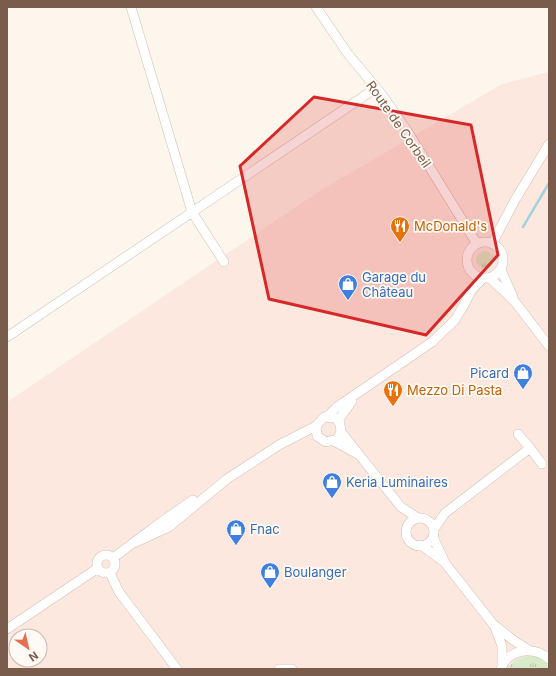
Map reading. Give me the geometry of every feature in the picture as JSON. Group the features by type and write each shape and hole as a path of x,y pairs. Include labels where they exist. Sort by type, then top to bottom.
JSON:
{"street":[{"path":"131,7 192,212 224,262"},
{"name":"Route de Corbeil","path":"316,7 348,54 376,88 406,129 477,244"},
{"path":"7,337 376,88"},
{"path":"492,244 515,200 549,144"},
{"path":"471,292 471,272 467,260 468,254 477,244 487,242 492,244 501,252 503,258 501,270 515,302"},
{"path":"113,558 134,543 169,526 227,480 279,445 316,426 320,419 328,416 337,407 432,342 446,330 464,306 471,292 487,278 501,270"},
{"path":"471,272 487,278 515,302 549,346"},
{"path":"338,421 359,392"},
{"path":"328,416 338,421 341,432 401,507 408,526 407,532 411,542 421,546 445,563"},
{"path":"316,426 317,436"},
{"path":"334,441 341,432"},
{"path":"518,434 542,464"},
{"path":"294,438 317,436 326,442 334,441 361,456"},
{"path":"421,546 430,541 445,513 530,448"},
{"path":"401,507 432,523 433,533 445,563 493,624 513,640 530,650 543,654 549,659"},
{"path":"408,526 410,523 445,513"},
{"path":"110,573 102,572 98,568 97,562 100,557 105,555 113,558"},
{"path":"110,573 115,566 113,558"},
{"path":"7,629 98,568"},
{"path":"110,573 119,592 177,669"},
{"path":"493,624 502,646 502,667"},
{"path":"502,667 514,654 530,650"},
{"path":"279,669 292,669"}],"highlighted area":[{"path":"314,97 471,125 498,255 426,335 269,299 240,166"}],"shaded area":[{"path":"549,72 549,669 7,669 7,402 321,190 502,84"}],"green space":[{"path":"481,251 489,251 494,256 492,267 489,269 481,269 476,264 476,256"},
{"path":"529,655 544,660 549,669 507,669 515,660"}],"waterway":[{"path":"523,227 549,183"}],"place":[{"name":"McDonald's","path":"400,243"},
{"name":"Garage du Château","path":"348,301"},
{"name":"Picard","path":"523,390"},
{"name":"Mezzo Di Pasta","path":"393,407"},
{"name":"Keria Luminaires","path":"332,499"},
{"name":"Fnac","path":"236,546"},
{"name":"Boulanger","path":"270,589"}]}
